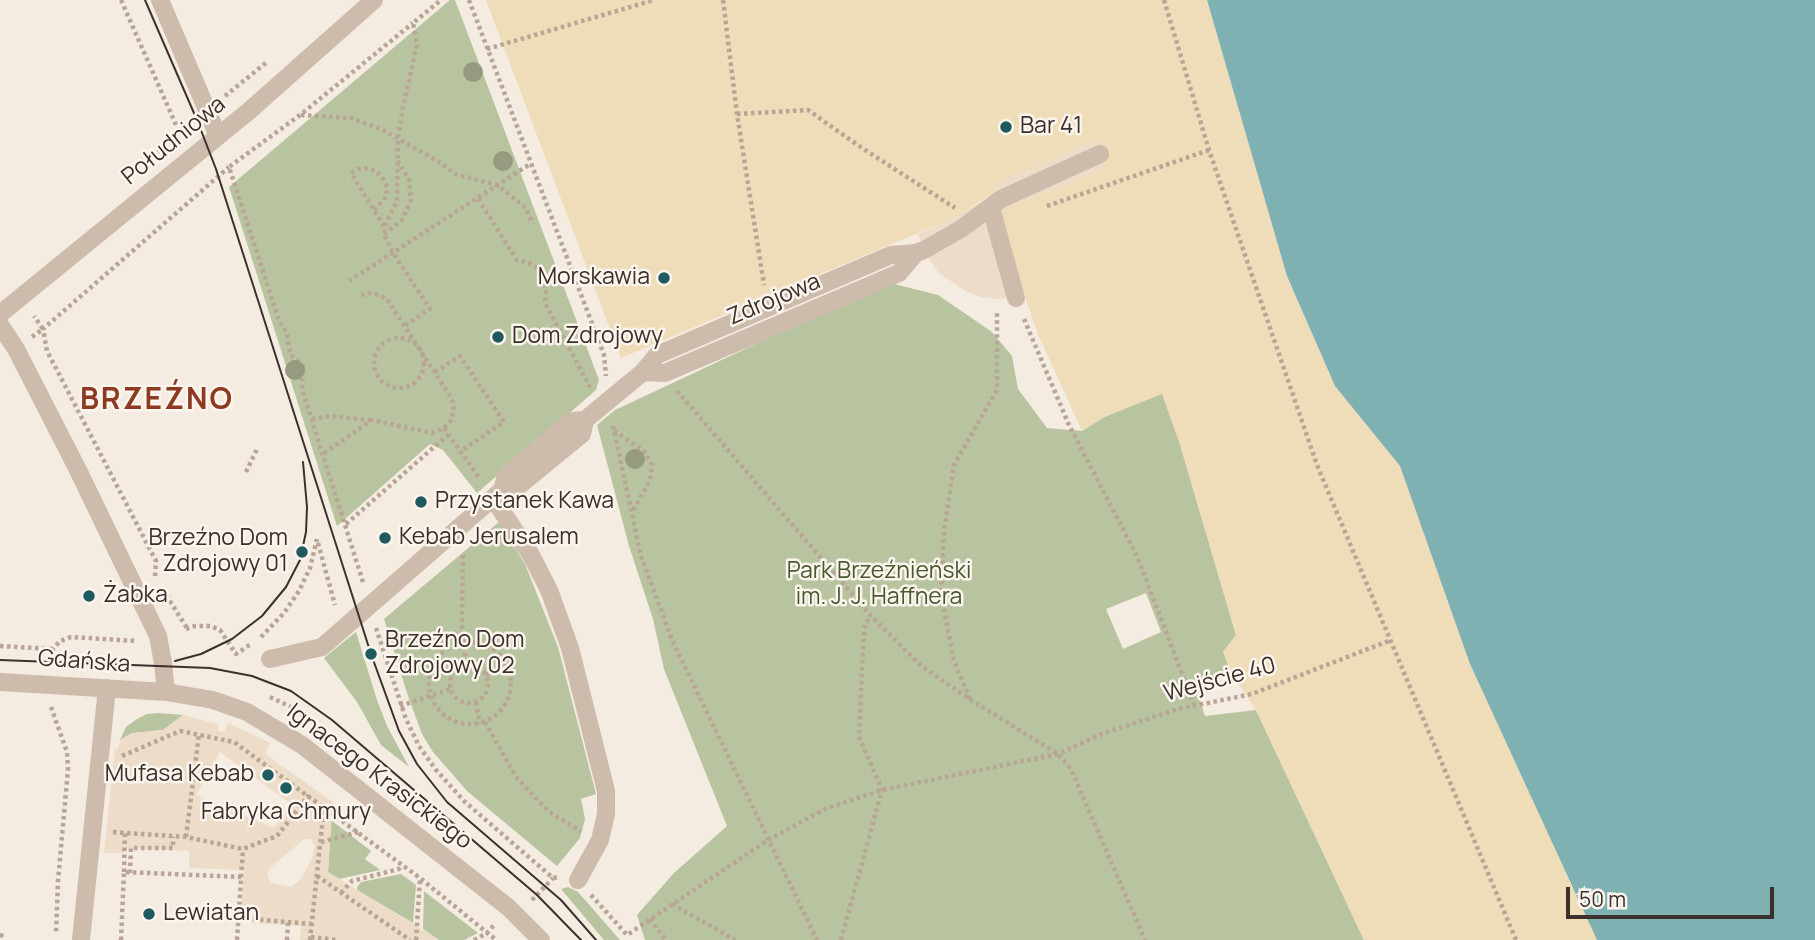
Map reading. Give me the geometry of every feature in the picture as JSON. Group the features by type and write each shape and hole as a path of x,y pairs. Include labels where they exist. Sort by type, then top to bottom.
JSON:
{"street":[{"path":"160,0 218,136"},
{"name":"Południowa","path":"0,314 249,111 374,0"},
{"name":"Zdrojowa","path":"270,659 322,647 497,494 506,476 515,468 571,421 585,420 643,372 657,355 891,255 916,253 948,238 973,221 996,218 1001,199 1100,154"},
{"path":"996,218 1016,298"},
{"name":"Zdrojowa","path":"643,372 665,373 899,273 916,253"},
{"path":"0,325 16,349 78,470 158,636 166,692"},
{"path":"497,494 548,590 570,648 606,791 606,814 600,841 578,880"},
{"name":"Gdańska","path":"0,682 166,692"},
{"path":"81,940 107,688"},
{"name":"Ignacego Krasickiego","path":"166,692 213,700 247,712 302,745 509,908 541,940"}],"path":[{"path":"121,0 203,189"},
{"path":"155,578 156,561 47,351 43,329 229,167 300,116 441,0"},
{"path":"469,0 604,355 604,403"},
{"path":"487,49 654,0"},
{"path":"723,0 737,114 768,308"},
{"path":"1164,0 1209,150 1317,465 1516,940"},
{"path":"385,231 397,201 398,138 402,107 417,44 413,23"},
{"path":"148,161 269,60"},
{"path":"737,114 808,110 973,221"},
{"path":"300,116 364,121 441,163 455,174 497,186 526,208 533,223"},
{"path":"996,218 1209,150"},
{"path":"385,231 402,220 411,200 409,178 397,159"},
{"path":"349,281 530,164"},
{"path":"229,167 279,320 287,334 289,348 303,366 302,389 346,524 384,656 401,706 419,746 445,782 553,878"},
{"path":"374,210 386,197 387,187 377,172 359,169 351,173 374,210 393,253 430,309 405,325"},
{"path":"478,199 517,260 538,270 544,279 545,303 604,403"},
{"path":"312,419 330,416 372,420 432,433 444,428 451,420 454,410 452,399 387,299 368,293 358,296"},
{"path":"1016,298 1069,425 1137,556 1194,705"},
{"path":"971,700 954,661 941,594 944,531 954,465 997,390 998,299"},
{"path":"407,338 420,348 425,364 423,372 413,384 390,387 378,377 374,359 376,351 389,339 407,338"},
{"path":"435,372 460,356 504,422 461,451"},
{"path":"665,373 672,385 871,616 920,665 1058,754 1071,769 1145,940"},
{"path":"324,453 372,420"},
{"path":"444,428 497,494"},
{"path":"632,512 650,480 652,465 644,451 614,431 641,556 672,640 817,940"},
{"path":"346,524 449,434"},
{"path":"246,472 258,447"},
{"path":"463,523 463,642 466,666"},
{"path":"175,632 195,626 211,626 220,630 236,654 254,643 276,622 299,591 310,568 317,539 341,630"},
{"path":"162,588 187,628"},
{"path":"841,940 882,790 859,737 865,624 871,616"},
{"path":"0,646 53,649 60,641 71,637 136,641"},
{"name":"Wejście 40","path":"578,880 627,935 768,839 825,809 882,790 1058,754 1104,733 1194,705 1252,694 1391,640"},
{"path":"463,642 489,646 500,654 511,678 505,705 497,715 482,723 467,725 445,716 430,696 428,682 431,668 438,656 463,642"},
{"path":"486,675 507,665"},
{"path":"466,666 478,667 486,675 488,688 476,702 463,702 454,695 451,683 455,671 466,666"},
{"path":"401,706 451,689"},
{"path":"476,702 482,723 509,767 549,812 600,841"},
{"path":"51,704 67,752 56,940"},
{"path":"119,757 180,731 234,742 325,806 496,940"},
{"path":"186,837 199,734"},
{"path":"112,832 186,837 243,849 277,836 309,795"},
{"path":"325,806 310,939 337,940"},
{"path":"321,842 359,832"},
{"path":"125,833 127,873"},
{"path":"121,940 131,848 173,848 173,836"},
{"path":"237,940 243,849"},
{"path":"341,893 352,881 400,869 402,866"},
{"path":"127,873 242,877"},
{"path":"317,876 410,940"},
{"path":"520,894 530,902 553,878 570,876 578,880"},
{"path":"416,940 420,878"},
{"path":"672,904 735,940"},
{"path":"239,918 313,924"},
{"path":"650,919 666,940"},
{"path":"287,940 288,922"},
{"path":"474,940 487,933"}],"green space":[{"path":"450,0 455,0 599,380 596,390 477,493 443,450 430,444 337,526 229,187"},
{"name":"Park Brzeźnieński im. J. J. Haffnera","path":"894,284 938,295 992,332 1012,356 1018,389 1047,428 1082,431 1104,417 1162,393 1179,441 1236,635 1223,652 1231,672 1197,691 1205,716 1256,710 1364,940 645,940 637,915 674,873 727,826 664,669 653,619 629,546 597,425 615,410 807,320","holes":["1146,593 1161,632 1123,649 1106,609"]},
{"path":"499,522 525,564 558,647 596,794 581,799 585,819 580,838 557,866 467,791 433,752 422,734 408,696 384,619"},
{"path":"356,632 387,726 409,767 381,745 357,702 324,658"},
{"path":"147,714 183,715 163,730 132,733 120,740 126,727 137,719"},
{"path":"331,820 371,851 365,859 380,870 339,879 328,872"},
{"path":"401,874 416,885 413,923 357,890 361,882"},
{"path":"568,887 578,892 620,940 604,940 561,889"},
{"path":"424,891 478,933 464,940 439,940 423,929"}],"sand":[{"path":"486,0 1207,0 1287,276 1335,386 1400,466 1470,664 1597,940 1364,940 1256,710 1231,672 1223,652 1236,635 1179,441 1162,394 1104,417 1082,431 1037,332 1000,211 1106,168 1094,141 987,197 958,216 621,358"}],"shaded area":[{"path":"1094,140 1106,168 1001,211 1025,296 997,299 981,297 965,291 938,272 928,258 918,234 958,216 994,194 993,185"},
{"path":"183,715 218,724 218,731 224,732 228,723 270,743 265,754 333,802 328,872 439,940 300,940 301,926 252,923 253,911 241,911 244,870 189,868 189,851 127,848 125,853 104,853 115,749 118,749 120,740 132,733 163,730","holes":["220,752 291,804 274,828 196,795","304,839 311,839 315,846 302,878 291,887 271,883 267,875 270,868"]}],"water":[{"path":"1207,0 1815,0 1815,940 1597,940 1470,664 1400,466 1335,386 1287,276"}],"tram line":[{"path":"145,0 216,169 371,654 399,731 417,764 447,802 561,900 596,940"},
{"path":"175,661 201,654 232,639 262,616 286,587 300,560 306,532 303,462"},
{"path":"0,660 210,668 252,676 291,691 332,720 537,895 581,940"}],"place":[{"name":"Bar 41","path":"1006,127"},
{"name":"Morskawia","path":"664,278"},
{"name":"Dom Zdrojowy","path":"498,337"},
{"name":"Przystanek Kawa","path":"421,502"},
{"name":"Kebab Jerusalem","path":"385,538"},
{"name":"Brzeźno Dom Zdrojowy 01","path":"302,552"},
{"name":"Żabka","path":"89,596"},
{"name":"Brzeźno Dom Zdrojowy 02","path":"371,654"},
{"name":"Mufasa Kebab","path":"268,775"},
{"name":"Fabryka Chmury","path":"286,788"},
{"name":"Lewiatan","path":"149,914"}],"district":[{"name":"BRZEŹNO","path":"157,401"}]}
